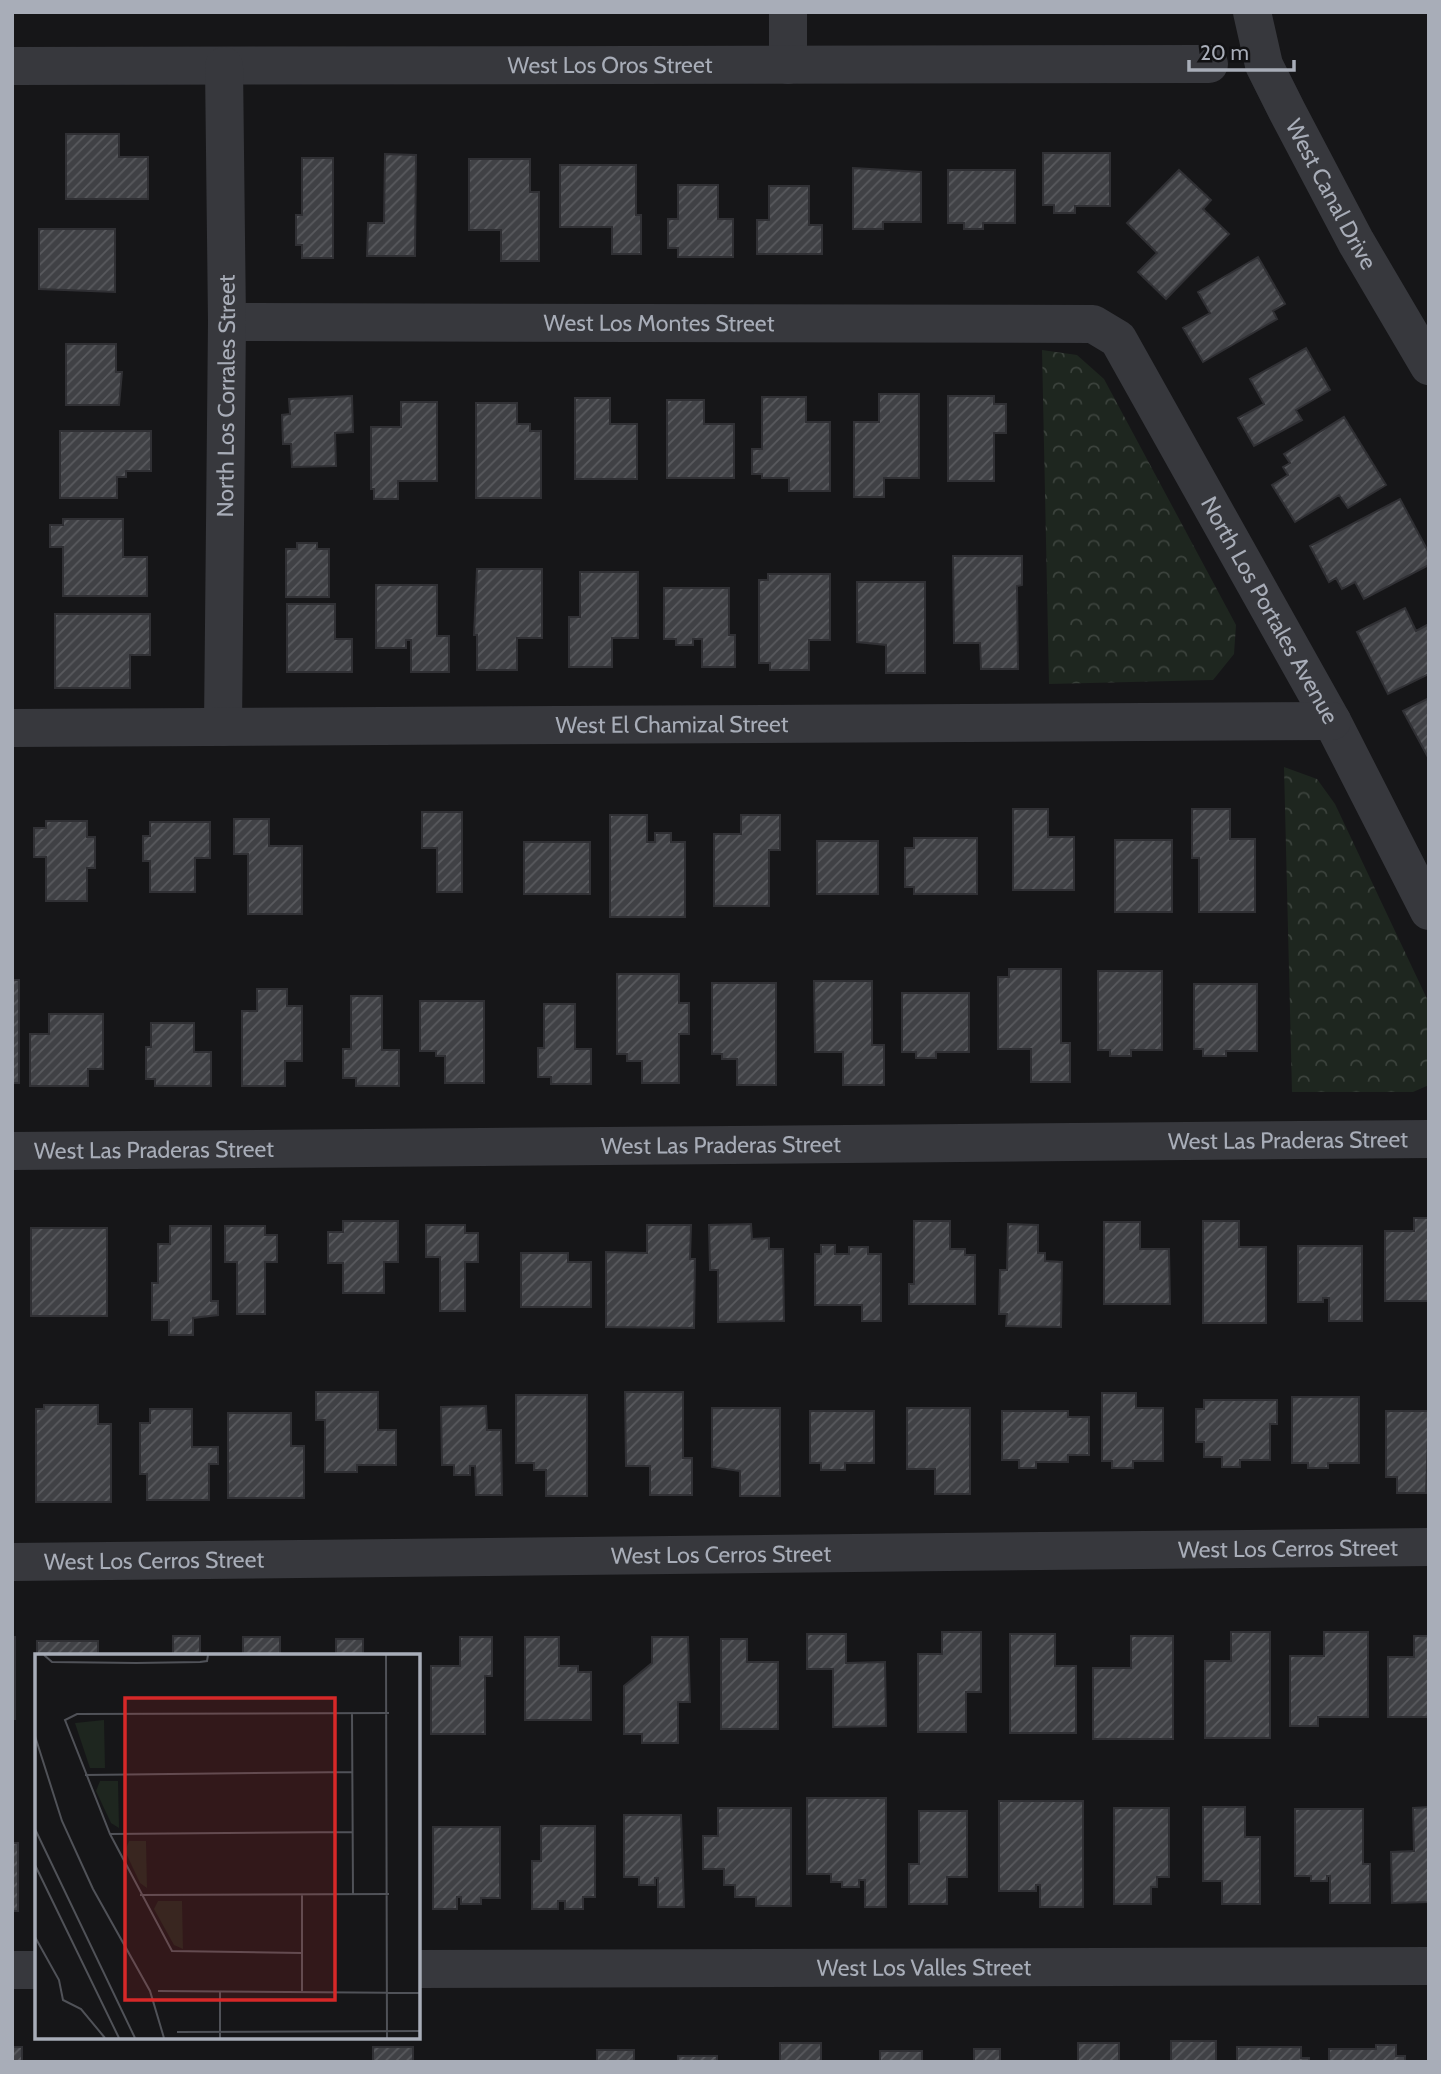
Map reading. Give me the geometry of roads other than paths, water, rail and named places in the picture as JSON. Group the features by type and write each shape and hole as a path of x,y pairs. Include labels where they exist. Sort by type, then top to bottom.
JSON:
{"street":[{"path":"788,12 788,65"},
{"name":"West Canal Drive","path":"1252,12 1264,65 1287,111 1356,242 1429,366"},
{"name":"West Los Oros Street","path":"12,66 1209,64"},
{"name":"North Los Corrales Street","path":"223,727 227,322 224,66"},
{"name":"West Los Montes Street","path":"227,322 1093,324"},
{"name":"North Los Portales Avenue","path":"1093,324 1118,339 1332,721 1429,911"},
{"name":"West El Chamizal Street","path":"12,728 1332,721"},
{"name":"West Las Praderas Street","path":"12,1151 1429,1139"},
{"name":"West Los Cerros Street","path":"12,1562 1429,1547"},
{"name":"West Los Valles Street","path":"420,1969 1429,1966"},
{"path":"12,1970 35,1970"}]}
